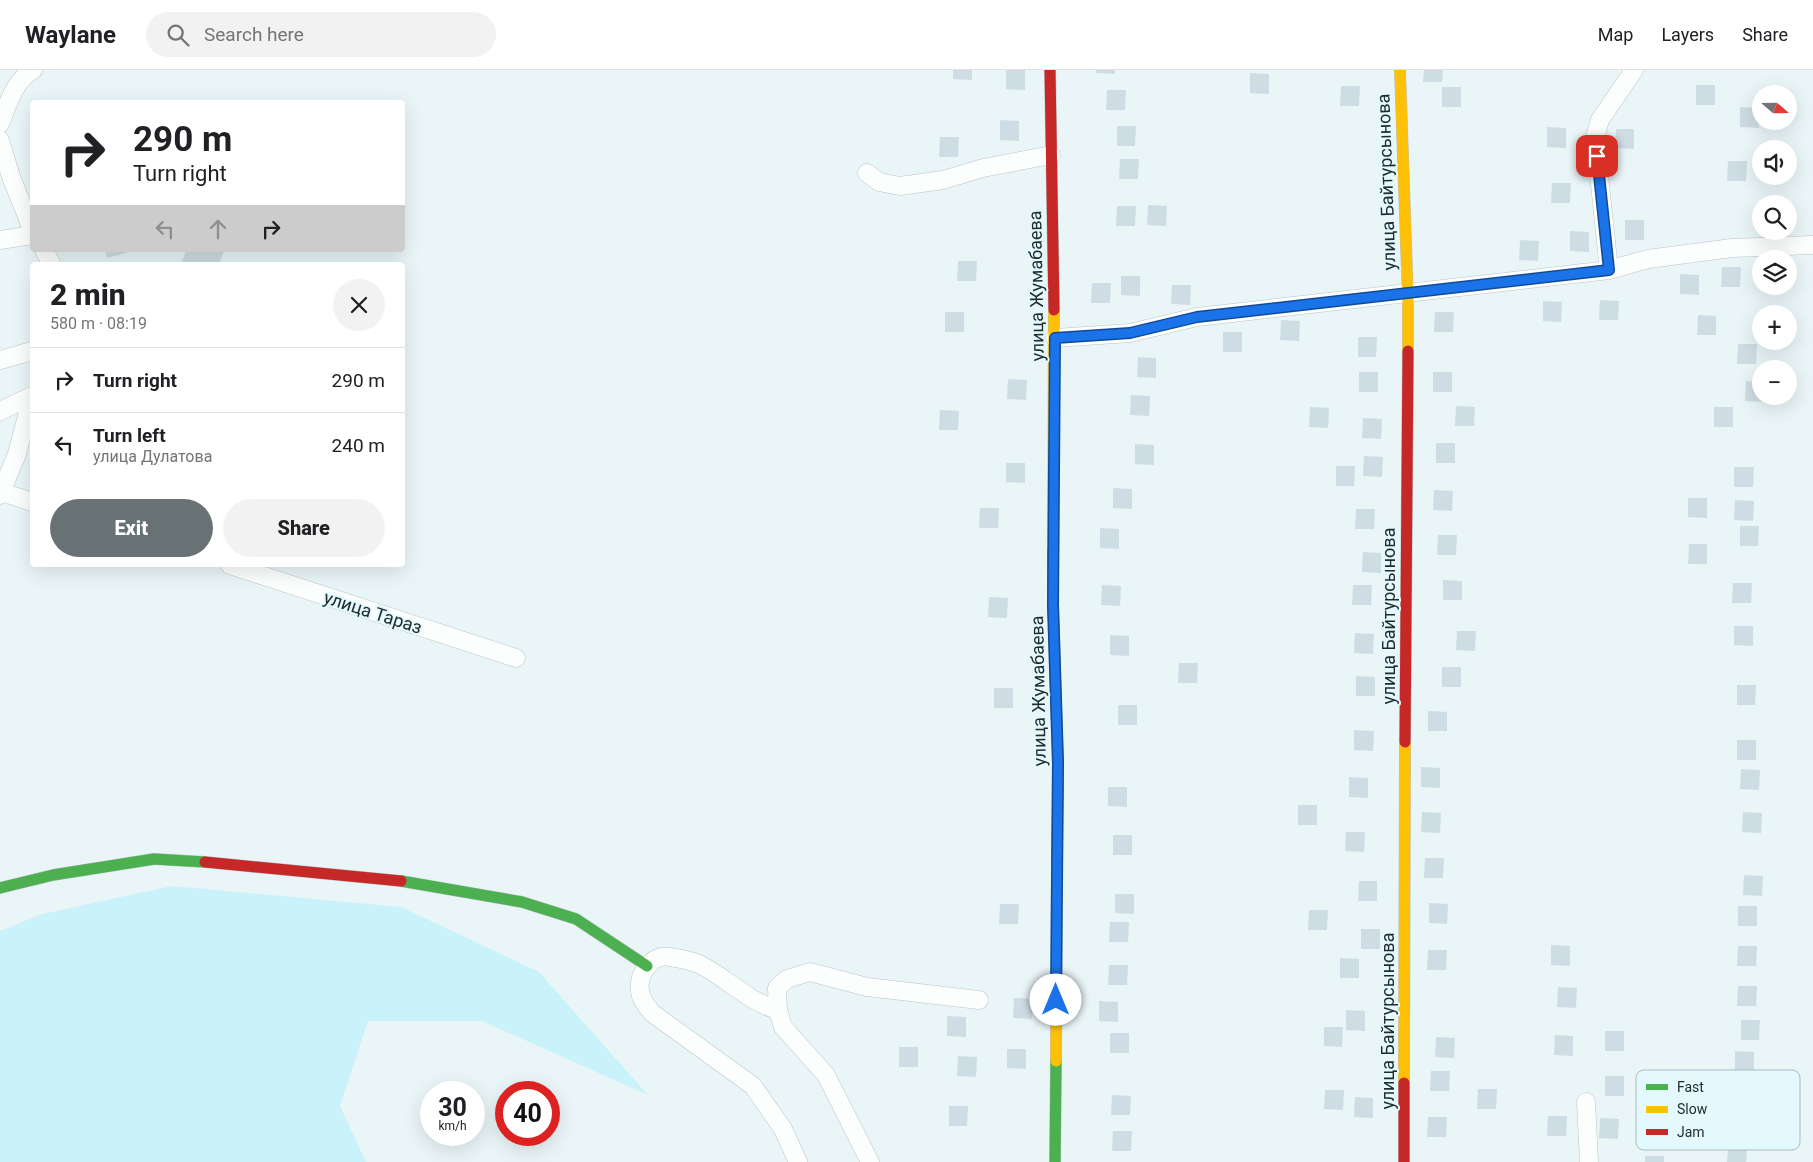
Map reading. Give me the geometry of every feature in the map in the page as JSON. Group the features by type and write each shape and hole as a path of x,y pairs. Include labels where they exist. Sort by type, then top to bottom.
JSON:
{"street":[{"name":"улица Жумабаева","path":"1050,70 1055,338 1053,605 1058,763 1055,1162"},
{"name":"улица Байтурсынова","path":"1400,70 1407,294 1404,1162"},
{"path":"1609,270 1595,137 1600,120 1634,70"},
{"path":"0,124 12,94 29,72"},
{"path":"0,140 11,176 30,224"},
{"path":"867,173 879,182 900,186 943,180 984,168 1051,155"},
{"path":"0,240 30,235"},
{"path":"1055,338 1130,333 1197,317 1609,270 1648,259 1732,248 1813,245"},
{"path":"0,360 30,352"},
{"path":"0,411 30,397"},
{"path":"30,404 17,454 1,493 30,501"},
{"name":"улица Тараз","path":"236,567 516,658"},
{"path":"0,888 53,875 154,858 228,863 388,879 522,902 576,919 647,966"},
{"path":"778,1010 765,1006 698,963 661,957 647,966 640,981 641,999 652,1013 753,1086 783,1129 798,1162"},
{"path":"870,1162 826,1075 783,1028 778,1010 776,988 787,978 810,972 867,988 979,1000"},
{"path":"1586,1102 1589,1162"}],"shaded area":[{"path":"172,886 401,907 539,972 648,1095 482,1021 368,1021 340,1106 366,1162 0,1162 0,931 42,914"}],"building":[{"path":"953,70 972,70 972,80 953,79"},
{"path":"1006,70 1025,70 1025,90 1006,89"},
{"path":"1096,70 1115,70 1115,74 1096,73"},
{"path":"1424,70 1443,70 1442,82 1423,82"},
{"path":"1250,73 1269,74 1269,94 1250,93"},
{"path":"1696,85 1715,85 1715,105 1696,105"},
{"path":"1341,86 1360,86 1359,106 1340,106"},
{"path":"1442,87 1461,87 1461,107 1442,107"},
{"path":"1107,90 1126,90 1125,110 1106,110"},
{"path":"1740,107 1752,108 1752,128 1740,127"},
{"path":"1000,120 1019,121 1019,141 1000,140"},
{"path":"1117,126 1136,126 1135,146 1117,146"},
{"path":"1547,127 1566,128 1566,148 1547,147"},
{"path":"1616,129 1634,129 1634,149 1615,148"},
{"path":"940,137 959,137 958,157 939,157"},
{"path":"1120,159 1139,159 1138,179 1119,179"},
{"path":"1728,161 1747,161 1746,181 1727,181"},
{"path":"1552,183 1571,183 1570,203 1551,203"},
{"path":"1148,205 1167,206 1166,226 1147,225"},
{"path":"1117,206 1136,206 1135,226 1116,226"},
{"path":"1625,220 1644,220 1644,240 1625,240"},
{"path":"1570,231 1589,232 1589,252 1570,251"},
{"path":"1520,240 1539,241 1538,261 1519,260"},
{"path":"106,252 129,252 107,258"},
{"path":"185,252 223,252 220,262 182,262"},
{"path":"958,261 977,261 976,281 957,281"},
{"path":"1722,267 1741,267 1740,287 1721,287"},
{"path":"1680,274 1699,275 1699,295 1680,294"},
{"path":"1121,276 1140,276 1140,296 1121,295"},
{"path":"1092,283 1111,283 1110,303 1091,303"},
{"path":"1172,285 1191,285 1190,305 1171,304"},
{"path":"1600,300 1619,301 1618,320 1599,320"},
{"path":"1543,301 1562,302 1561,322 1543,321"},
{"path":"945,312 964,312 964,332 945,332"},
{"path":"1435,312 1454,312 1453,332 1434,332"},
{"path":"1698,315 1716,316 1716,335 1697,335"},
{"path":"1281,320 1300,321 1299,341 1280,340"},
{"path":"1223,332 1242,332 1242,352 1223,352"},
{"path":"1358,337 1377,337 1376,357 1358,357"},
{"path":"1738,344 1752,344 1752,350 1757,350 1756,360 1752,360 1752,364 1737,364"},
{"path":"1138,357 1156,358 1156,378 1137,377"},
{"path":"1359,372 1378,372 1378,392 1359,392"},
{"path":"1433,372 1452,372 1452,392 1433,392"},
{"path":"1008,379 1027,380 1026,400 1007,399"},
{"path":"1746,381 1752,381 1752,401 1745,401"},
{"path":"1131,395 1150,396 1149,416 1130,415"},
{"path":"1456,406 1475,407 1474,426 1455,426"},
{"path":"1310,407 1329,408 1328,428 1309,427"},
{"path":"1714,407 1733,407 1733,427 1714,427"},
{"path":"940,410 959,411 958,430 939,430"},
{"path":"1363,418 1382,419 1381,439 1362,438"},
{"path":"1436,443 1455,443 1455,463 1436,463"},
{"path":"1135,444 1154,445 1154,465 1135,464"},
{"path":"1364,456 1383,457 1382,477 1363,476"},
{"path":"1006,463 1025,463 1025,483 1006,482"},
{"path":"1336,466 1355,466 1354,486 1336,486"},
{"path":"1734,467 1754,467 1753,487 1734,487"},
{"path":"1113,488 1132,489 1132,509 1113,508"},
{"path":"1434,490 1453,491 1452,511 1433,510"},
{"path":"1688,498 1707,498 1707,518 1688,517"},
{"path":"1735,500 1754,501 1753,521 1734,520"},
{"path":"980,508 999,508 998,528 979,528"},
{"path":"1356,509 1375,509 1374,529 1355,529"},
{"path":"1740,526 1759,526 1758,546 1740,546"},
{"path":"1100,528 1119,529 1119,549 1100,548"},
{"path":"1438,535 1457,535 1456,555 1437,555"},
{"path":"1689,544 1707,544 1707,564 1688,564"},
{"path":"1363,552 1381,553 1381,573 1362,572"},
{"path":"1443,580 1462,581 1462,600 1443,600"},
{"path":"1733,583 1752,583 1751,603 1732,603"},
{"path":"1102,585 1121,586 1120,606 1101,605"},
{"path":"1353,585 1372,585 1371,605 1352,605"},
{"path":"989,597 1008,598 1007,618 988,617"},
{"path":"1734,626 1753,626 1753,646 1734,645"},
{"path":"1457,631 1476,631 1475,651 1456,650"},
{"path":"1355,633 1374,634 1373,654 1354,653"},
{"path":"1110,635 1129,636 1129,656 1110,655"},
{"path":"1179,663 1198,663 1197,683 1178,683"},
{"path":"1442,667 1461,667 1461,687 1442,687"},
{"path":"1356,676 1375,677 1375,696 1356,696"},
{"path":"1737,685 1756,685 1755,705 1737,705"},
{"path":"994,688 1013,688 1013,708 994,708"},
{"path":"1118,705 1137,705 1137,725 1118,725"},
{"path":"1428,711 1447,712 1447,731 1428,731"},
{"path":"1354,730 1374,731 1373,751 1354,750"},
{"path":"1737,740 1756,740 1756,760 1737,760"},
{"path":"1421,767 1440,768 1440,788 1421,787"},
{"path":"1741,769 1760,770 1759,790 1740,789"},
{"path":"1349,777 1368,778 1368,798 1349,797"},
{"path":"1108,787 1127,787 1127,807 1108,806"},
{"path":"1298,805 1317,805 1317,825 1298,825"},
{"path":"1422,812 1441,813 1440,833 1421,832"},
{"path":"1743,812 1762,813 1761,833 1742,832"},
{"path":"1346,832 1365,832 1364,852 1345,851"},
{"path":"1113,835 1132,835 1132,855 1113,855"},
{"path":"1425,858 1444,858 1443,878 1424,878"},
{"path":"1744,875 1763,876 1762,896 1743,895"},
{"path":"1359,881 1377,881 1377,901 1358,901"},
{"path":"1115,894 1134,894 1134,914 1115,913"},
{"path":"1429,903 1448,904 1447,924 1429,923"},
{"path":"1000,904 1019,904 1018,924 999,924"},
{"path":"1738,906 1757,906 1757,926 1738,926"},
{"path":"1309,910 1328,910 1327,930 1308,930"},
{"path":"1110,922 1129,922 1128,942 1109,942"},
{"path":"1361,929 1380,929 1380,949 1361,949"},
{"path":"1551,945 1570,946 1570,966 1551,965"},
{"path":"1738,946 1757,946 1756,966 1737,966"},
{"path":"1428,950 1447,950 1446,970 1427,970"},
{"path":"1340,958 1359,959 1359,978 1340,978"},
{"path":"1109,965 1128,965 1127,985 1108,985"},
{"path":"1738,986 1757,986 1756,1006 1737,1006"},
{"path":"1558,987 1577,988 1576,1008 1557,1007"},
{"path":"1014,998 1033,999 1032,1019 1013,1018"},
{"path":"1099,1001 1118,1002 1118,1022 1099,1021"},
{"path":"1346,1010 1365,1011 1365,1031 1346,1030"},
{"path":"947,1016 966,1017 966,1037 947,1036"},
{"path":"1741,1020 1760,1020 1759,1040 1741,1040"},
{"path":"1324,1027 1343,1027 1342,1047 1324,1046"},
{"path":"1605,1031 1624,1031 1624,1051 1605,1051"},
{"path":"1110,1033 1129,1033 1129,1053 1110,1053"},
{"path":"1555,1035 1573,1036 1573,1056 1554,1055"},
{"path":"1436,1037 1455,1038 1454,1058 1435,1057"},
{"path":"899,1047 918,1047 918,1067 899,1067"},
{"path":"1007,1049 1026,1049 1026,1069 1007,1068"},
{"path":"1735,1051 1754,1052 1754,1070 1735,1070"},
{"path":"958,1056 977,1057 976,1077 957,1076"},
{"path":"1431,1071 1450,1071 1449,1091 1430,1091"},
{"path":"1605,1076 1624,1076 1624,1096 1605,1096"},
{"path":"1478,1089 1497,1089 1496,1109 1477,1109"},
{"path":"1325,1090 1344,1090 1343,1110 1324,1109"},
{"path":"1112,1095 1131,1096 1130,1115 1111,1115"},
{"path":"1355,1097 1373,1098 1373,1118 1354,1117"},
{"path":"949,1106 968,1106 967,1126 949,1126"},
{"path":"1548,1116 1567,1116 1566,1136 1547,1136"},
{"path":"1428,1117 1447,1117 1446,1137 1427,1137"},
{"path":"1600,1118 1619,1119 1618,1139 1599,1138"},
{"path":"1113,1131 1132,1131 1131,1151 1112,1151"},
{"path":"1728,1150 1747,1150 1746,1162 1727,1162"},
{"path":"1645,1156 1664,1156 1664,1162 1645,1162"}],"traffic: fast":[{"path":"0,888 53,875 154,859 205,862"},
{"path":"401,881 522,902 576,919 647,966"},
{"path":"1055,1162 1056,1061"}],"traffic: slow":[{"path":"1400,70 1408,351"},
{"path":"1053,552 1054,310"},
{"path":"1404,1083 1405,742"},
{"path":"1056,1061 1057,864"}],"traffic: jam":[{"path":"1050,70 1054,310"},
{"path":"1405,742 1408,351"},
{"path":"1053,552 1058,763 1057,864"},
{"path":"205,862 401,881"},
{"path":"1404,1083 1404,1162"}],"route":[{"path":"1056,1000 1058,763 1053,605 1055,338 1130,333 1197,317 1609,270 1597,156"}]}
